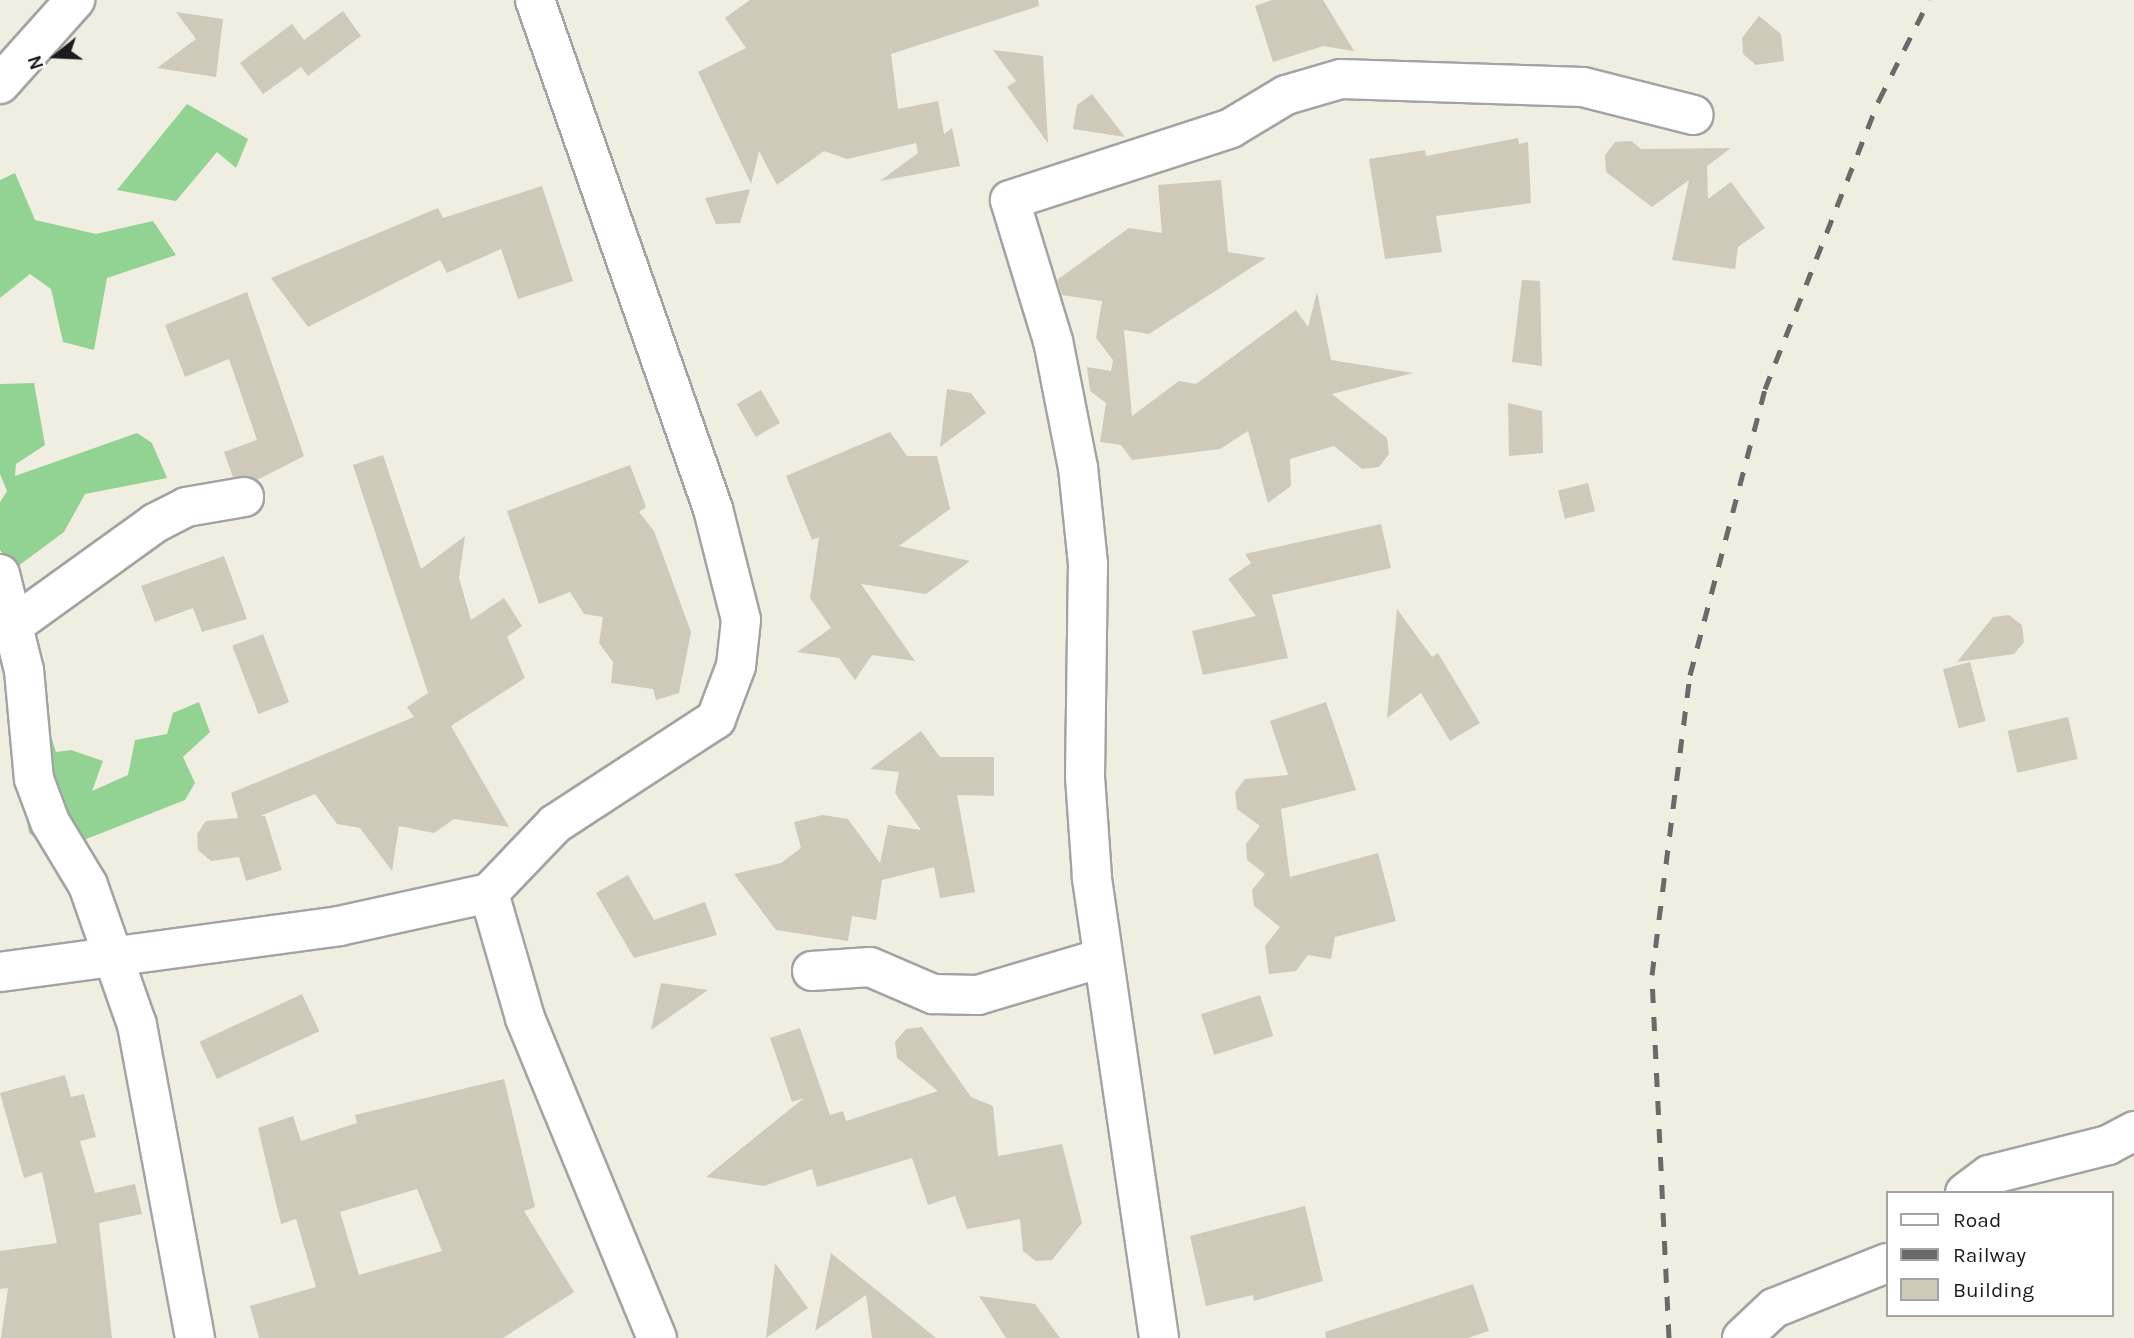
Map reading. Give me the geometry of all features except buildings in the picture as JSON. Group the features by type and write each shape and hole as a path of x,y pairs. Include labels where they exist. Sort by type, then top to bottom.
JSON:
{"street":[{"path":"0,84 75,0"},
{"path":"0,972 118,959 339,926 489,892 555,824 716,719 736,666 741,620 700,470 535,0"},
{"path":"1159,1338 1102,958 1085,777 1088,564 1078,468 1053,341 1010,200 1231,128 1286,95 1341,79 1583,87 1694,114"},
{"path":"15,624 156,523 186,507 244,497"},
{"path":"0,574 15,624 34,779 118,959 195,1338"},
{"path":"489,892 525,1018 657,1338"},
{"path":"812,971 870,967 933,994 978,995 1102,958"},
{"path":"1968,1191 1989,1175 2096,1149 2134,1130"},
{"path":"1742,1338 1774,1308 1885,1264"}],"green space":[{"path":"187,104 248,139 236,168 217,152 176,201 117,190"},
{"path":"15,173 35,220 96,234 153,221 176,255 107,278 94,350 63,342 51,289 30,274 0,298 0,180"},
{"path":"34,383 45,445 16,464 15,476 137,433 152,443 167,478 85,494 64,532 14,569 0,550 0,502 7,491 0,474 0,384"},
{"path":"39,698 56,752 71,750 103,761 92,791 128,775 135,740 167,734 173,713 199,702 210,732 183,757 195,783 185,800 56,851 29,833 8,717"}],"railway":[{"path":"1669,1338 1652,975 1690,675 1765,389 1879,100 1929,0"}]}
